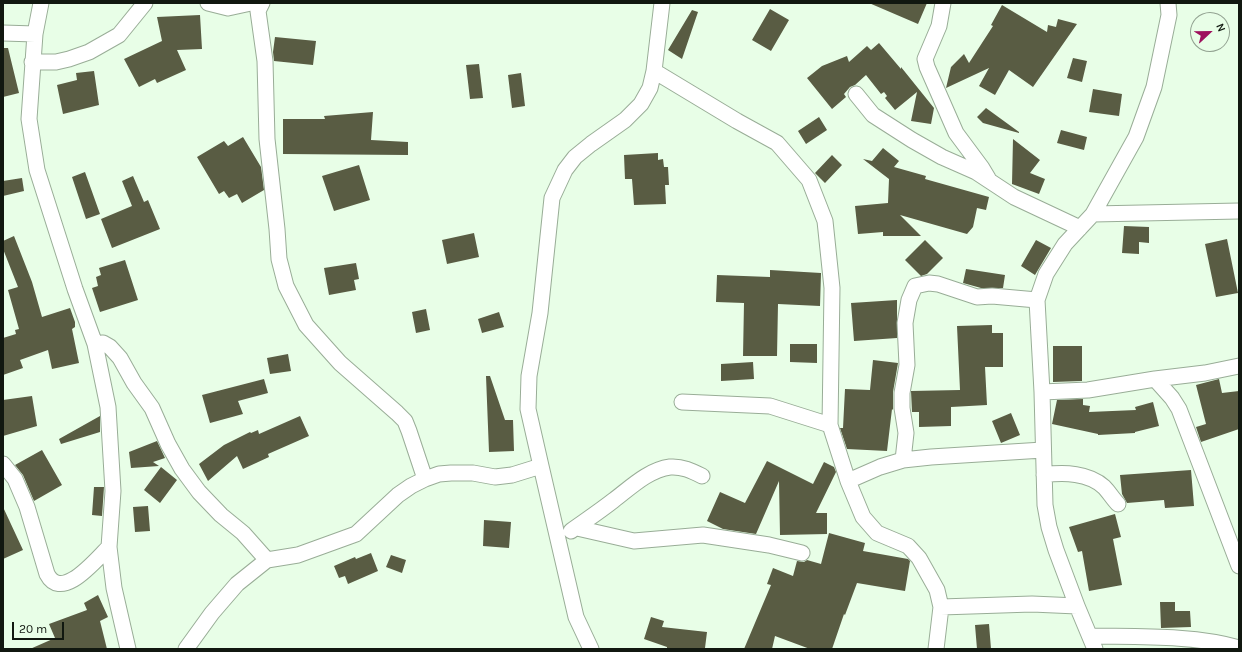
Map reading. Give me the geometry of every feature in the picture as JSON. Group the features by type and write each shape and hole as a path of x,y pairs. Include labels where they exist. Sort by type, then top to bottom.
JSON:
{"street":[{"path":"41,3 35,34 32,62 29,119 37,170 75,289 95,344 108,407 113,491 109,547 114,588 128,649"},
{"path":"32,62 56,62 89,52 119,35 145,3"},
{"path":"208,3 228,8 251,3"},
{"path":"262,3 258,11 265,61 267,139 277,229 278,259 286,286 306,326 340,363 397,412 404,421 425,479"},
{"path":"591,649 576,617 528,409 529,376 540,306 552,198 565,170 575,157 625,120 641,104 650,88 654,71 662,3"},
{"path":"943,3 939,26 925,59 927,67 956,133 989,180"},
{"path":"1168,3 1168,15 1154,86 1136,137 1093,214 1066,244 1046,274 1037,300 1046,506 1056,550 1077,606 1093,642 1169,638 1220,642 1239,648"},
{"path":"3,34 35,34"},
{"path":"654,71 777,143 809,180 825,221 832,288 830,425 848,481 863,518 877,533 908,546 919,558 937,590 941,607 936,649"},
{"path":"856,94 873,115 883,123 942,157 976,172 1014,197 1080,228"},
{"path":"1093,214 1239,211"},
{"path":"903,460 906,433 903,416 902,393 907,366 905,323 908,300 915,286 929,283 938,284 977,297 992,296 1037,300"},
{"path":"95,344 103,343 110,347 120,358 134,383 152,408 168,444 199,492 221,515 243,532 267,560"},
{"path":"1042,392 1088,390 1155,379 1205,373 1239,366"},
{"path":"1155,379 1172,398 1179,409 1239,566"},
{"path":"682,402 770,406 830,425"},
{"path":"848,481 880,467 903,460 1043,450"},
{"path":"3,464 15,479 21,493 40,548 47,574 53,581 58,584 68,583 81,575 109,547"},
{"path":"186,649 212,613 237,584 267,560 298,555 356,534 398,495 411,486 439,474 473,473 496,477 512,475 541,466"},
{"path":"559,540 638,481 654,472 669,467 690,470 702,476"},
{"path":"1044,475 1066,473 1092,479 1103,487 1118,504"},
{"path":"576,528 634,541 703,535 769,545 802,553"},
{"path":"941,607 1032,604 1077,606"}],"building":[{"path":"869,3 927,3 918,24"},
{"path":"1002,5 1047,32 1048,25 1056,27 1058,19 1077,24 1033,87 1009,70 995,95 979,86 989,68 946,88 951,67 964,54 969,63 993,26 991,25"},
{"path":"770,9 789,20 771,51 752,40"},
{"path":"692,10 698,12 682,59 668,50"},
{"path":"200,15 202,49 177,50 186,70 157,83 155,79 139,87 124,59 162,41 157,17"},
{"path":"275,37 316,41 313,65 274,61 273,52"},
{"path":"879,43 901,69 901,67 934,108 931,124 911,121 917,92 895,110 885,98 887,96 884,92 881,94 866,75 855,85 850,87 844,94 846,97 832,109 807,78 822,66 847,56 849,62 867,46 871,50"},
{"path":"3,48 8,48 19,93 3,97"},
{"path":"1073,58 1087,61 1082,82 1067,78"},
{"path":"479,64 483,98 470,99 466,65"},
{"path":"94,71 99,105 63,114 57,85 77,80 76,73"},
{"path":"521,73 525,106 512,108 508,75"},
{"path":"1093,89 1122,94 1119,116 1089,112"},
{"path":"986,108 1019,133 983,123 977,117"},
{"path":"373,112 371,140 408,142 408,155 283,154 283,119 325,119 324,116"},
{"path":"819,117 827,130 806,144 798,131"},
{"path":"1061,130 1087,137 1084,150 1057,143"},
{"path":"243,137 261,167 264,190 242,203 237,194 229,198 224,191 219,194 197,157 224,141 228,146"},
{"path":"1013,139 1040,160 1030,173 1045,179 1039,194 1012,184"},
{"path":"883,148 899,161 894,167 926,176 925,179 989,197 986,210 977,208 973,227 967,234 900,215 921,236 883,236 883,232 858,234 855,206 888,203 889,179 863,159 872,161"},
{"path":"658,153 658,160 663,159 664,167 668,167 669,185 665,185 666,204 634,205 632,179 625,179 624,155"},
{"path":"832,155 842,165 825,183 815,173"},
{"path":"359,165 370,200 334,211 322,176"},
{"path":"85,172 100,214 86,219 72,177"},
{"path":"133,176 144,202 148,200 160,229 112,248 101,219 132,206 122,181"},
{"path":"22,178 24,191 3,196 3,181"},
{"path":"1124,226 1149,227 1149,243 1139,242 1139,254 1122,253"},
{"path":"474,233 479,257 447,264 442,240"},
{"path":"14,236 32,282 42,317 70,308 75,322 75,327 72,329 79,363 52,369 48,350 20,360 23,368 3,375 3,338 16,334 15,330 19,329 8,290 18,287 3,249 3,241"},
{"path":"1227,239 1238,293 1216,297 1205,244"},
{"path":"925,240 943,258 927,274 921,276 905,260"},
{"path":"1036,240 1051,248 1035,275 1021,266"},
{"path":"125,260 138,300 100,312 92,288 98,286 96,277 101,275 99,268"},
{"path":"356,263 359,279 354,280 356,290 329,295 324,268"},
{"path":"966,269 1005,275 1003,288 981,288 963,283"},
{"path":"770,270 821,273 820,306 778,304 777,356 743,356 744,303 716,302 717,275 770,277"},
{"path":"897,300 897,338 854,341 851,303"},
{"path":"426,309 430,330 416,333 412,312"},
{"path":"499,312 504,327 482,333 478,319"},
{"path":"992,325 992,333 1003,333 1003,367 985,367 987,405 951,407 951,426 919,427 919,412 912,412 911,391 960,390 957,326"},
{"path":"790,344 817,344 817,363 790,362"},
{"path":"1053,346 1082,346 1082,381 1053,382"},
{"path":"288,354 291,371 270,374 267,358"},
{"path":"873,360 898,363 893,392 893,410 892,409 887,451 847,449 840,428 843,428 845,389 870,390"},
{"path":"753,362 754,379 721,381 721,364"},
{"path":"486,376 490,376 505,420 513,420 514,451 489,452"},
{"path":"264,379 268,393 238,401 243,414 210,423 202,395"},
{"path":"1219,379 1222,393 1239,391 1239,429 1201,442 1196,427 1206,424 1196,385"},
{"path":"32,396 37,426 3,436 3,400"},
{"path":"1083,399 1083,405 1090,406 1089,412 1136,410 1135,407 1153,402 1159,426 1135,433 1098,435 1052,424 1057,400"},
{"path":"1011,413 1020,435 1001,443 992,421"},
{"path":"100,416 100,432 61,444 59,439"},
{"path":"300,416 309,436 268,454 269,457 243,469 237,456 208,481 199,464 224,445 250,432 251,433 258,430 259,434"},
{"path":"157,441 165,458 153,462 159,466 131,468 129,452"},
{"path":"42,450 62,485 34,501 23,475 15,465"},
{"path":"767,461 813,484 824,462 834,467 836,472 816,513 827,513 827,534 780,535 779,481 756,534 723,529 707,521 720,492 745,503"},
{"path":"161,467 177,480 160,503 144,490"},
{"path":"1191,470 1194,506 1165,508 1164,500 1127,503 1122,494 1120,475"},
{"path":"94,487 104,487 102,516 92,515"},
{"path":"148,506 150,531 135,532 133,507"},
{"path":"3,507 23,550 3,559"},
{"path":"1115,514 1121,537 1113,539 1122,585 1089,591 1082,551 1078,552 1069,527"},
{"path":"484,520 511,522 509,548 483,546"},
{"path":"829,533 865,543 863,551 908,559 910,561 905,591 857,583 832,649 810,649 775,636 772,649 744,649 771,585 767,584 773,568 793,576 797,561 804,562 807,560 821,564"},
{"path":"371,553 378,571 348,584 345,576 339,578 334,566 355,557 356,559"},
{"path":"391,555 406,560 402,573 386,567"},
{"path":"98,595 108,617 100,621 107,649 30,649 55,638 49,624 87,610 84,603"},
{"path":"1160,602 1175,602 1175,611 1190,611 1191,627 1161,628"},
{"path":"651,617 664,621 662,627 707,632 705,648 667,649 667,647 644,639"},
{"path":"989,624 991,649 977,649 975,625"}]}
